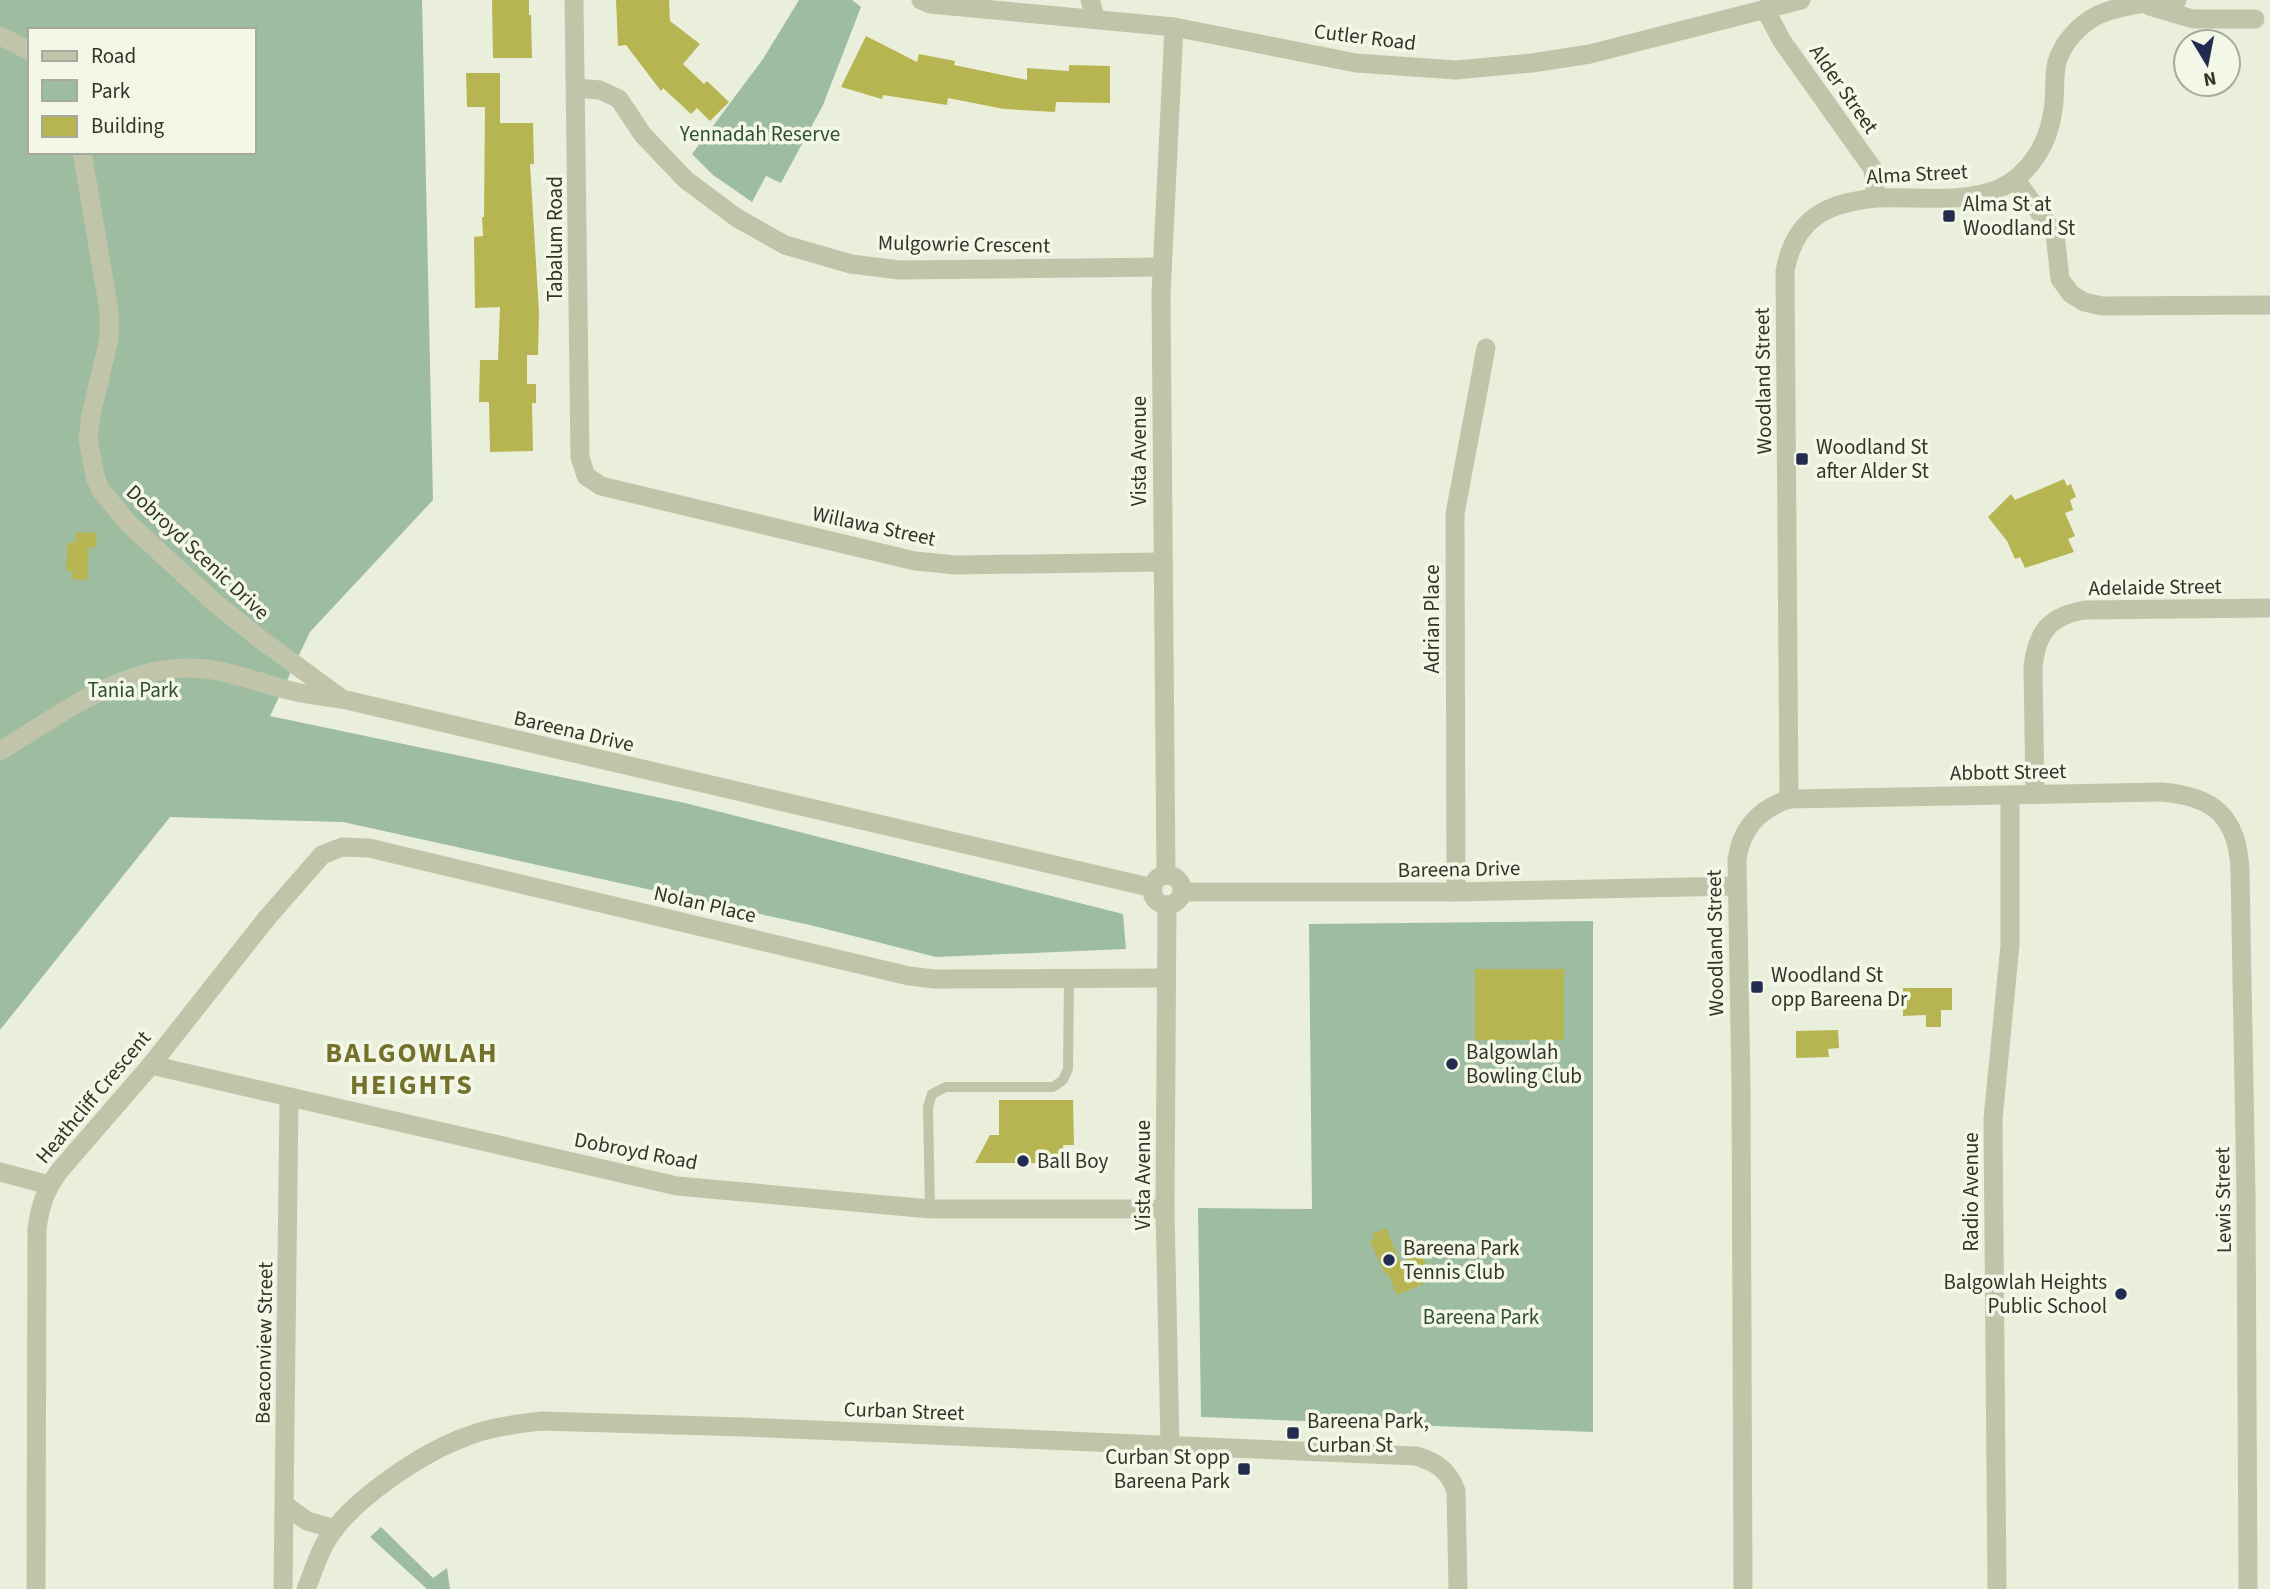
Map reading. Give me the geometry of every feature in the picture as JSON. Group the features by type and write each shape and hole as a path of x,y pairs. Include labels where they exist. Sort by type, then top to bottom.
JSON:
{"street":[{"name":"Tabalum Road","path":"574,0 580,457 586,476"},
{"name":"Cutler Road","path":"921,0 930,4 1093,9 1356,63 1456,70 1590,54 1669,36 1801,0"},
{"path":"2177,0 2143,4 2100,15 2073,35 2057,63 2049,130 2034,159 2015,180 2054,234 2060,279 2071,294 2084,302 2102,306 2270,305"},
{"path":"2143,4 2193,19 2255,19"},
{"name":"Alder Street","path":"1765,9 1782,41 1873,169 1876,198"},
{"name":"Vista Avenue","path":"1159,881 1162,267 1174,27"},
{"path":"0,36 28,50"},
{"name":"Mulgowrie Crescent","path":"576,88 600,90 619,99 643,135 686,180 737,218 785,245 851,264 899,270 1162,267"},
{"name":"Dobroyd Scenic Drive","path":"82,154 110,310 108,347 89,428 95,477 108,500 137,531 214,601 342,699"},
{"name":"Alma Street","path":"1795,240 1813,217 1832,207 1853,201 1876,198 1957,197 1980,194 2015,180"},
{"name":"Woodland Street","path":"1742,1589 1741,1086 1737,860 1743,834 1763,811 1789,799 1785,271 1795,240"},
{"name":"Adrian Place","path":"1456,892 1455,514 1486,348"},
{"name":"Willawa Street","path":"586,476 601,486 915,561 956,565 1161,562"},
{"name":"Adelaide Street","path":"2035,794 2033,667 2035,650 2047,626 2058,618 2085,610 2270,608"},
{"path":"263,682 278,678 283,671 282,661 274,649"},
{"name":"Bareena Drive","path":"0,751 92,696 139,676 162,670 206,669 302,694 342,699 1159,881"},
{"name":"Abbott Street","path":"1789,799 2161,792 2181,793 2197,798 2223,815"},
{"name":"Radio Avenue","path":"1997,1589 1993,1119 2010,945 2010,795"},
{"name":"Lewis Street","path":"2223,815 2237,839 2240,871 2246,1195 2248,1589"},
{"name":"Nolan Place","path":"267,918 322,855 342,847 361,846 909,976 934,979 1166,978"},
{"path":"1159,881 1178,880 1175,898"},
{"name":"Bareena Drive","path":"1175,898 1736,886"},
{"name":"Vista Avenue","path":"1170,1445 1165,1209 1166,978 1175,898"},
{"name":"Heathcliff Crescent","path":"36,1589 37,1229 41,1204 49,1185 151,1065 267,918"},
{"name":"Dobroyd Road","path":"151,1065 677,1186 930,1209 1165,1209"},
{"name":"Beaconview Street","path":"283,1589 289,1098"},
{"path":"0,1172 49,1185"},
{"name":"Curban Street","path":"306,1589 335,1529 364,1499 399,1473 428,1454 468,1436 511,1425 541,1421 1402,1454 1440,1465 1456,1491 1458,1589"},
{"path":"285,1505 307,1521 335,1529"}],"lane":[{"path":"930,1209 928,1107 933,1094 946,1087 1053,1087 1063,1080 1068,1069 1069,978"}],"green space":[{"name":"Tania Park","path":"0,0 422,0 433,500 310,632 270,716 685,803 1123,914 1126,949 936,957 810,925 343,822 170,817 0,1030"},
{"name":"Yennadah Reserve","path":"799,0 852,0 861,7 823,105 781,183 766,176 752,202 713,175 692,154 763,59"},
{"name":"Bareena Park","path":"1593,921 1593,1432 1201,1417 1198,1208 1312,1209 1309,924"},
{"path":"381,1527 433,1578 447,1568 450,1589 427,1589 370,1537"}],"building":[{"path":"492,0 529,0 532,58 493,58"},
{"path":"616,0 669,0 670,21 700,44 683,64 704,84 707,81 729,102 710,121 697,108 691,114 663,88 661,91 626,45 618,46"},
{"path":"866,36 917,62 919,54 955,61 954,65 1027,80 1027,68 1069,71 1069,65 1110,66 1110,103 1056,102 1055,112 1004,109 948,98 947,105 883,95 882,99 841,87"},
{"path":"466,73 500,73 500,123 533,123 534,164 530,164 539,312 538,355 527,355 527,384 536,384 536,403 532,403 533,451 490,452 489,402 479,402 480,360 498,360 500,307 475,308 474,237 483,236 485,107 467,107"},
{"path":"2064,479 2067,486 2071,484 2076,497 2070,500 2073,510 2065,513 2075,536 2068,539 2074,552 2025,568 2020,557 2015,559 2007,541 1988,517 2011,494 2015,500"},
{"path":"76,532 97,533 96,547 89,547 87,580 72,579 72,571 66,571 68,542 75,543"},
{"path":"1475,969 1564,969 1564,1040 1475,1040"},
{"path":"1903,988 1952,988 1952,1010 1941,1010 1941,1027 1926,1027 1926,1015 1903,1016"},
{"path":"1838,1030 1839,1048 1828,1049 1829,1057 1796,1058 1796,1031"},
{"path":"999,1100 1073,1100 1074,1145 1063,1145 1064,1163 975,1163 990,1135 999,1135"},
{"name":"Bareena Park Tennis Club","path":"1386,1228 1400,1262 1421,1253 1431,1276 1421,1280 1423,1284 1397,1295 1370,1241 1374,1239 1372,1234"}],"place":[{"name":"Alma St at Woodland St","path":"1949,216"},
{"name":"Woodland St after Alder St","path":"1802,459"},
{"name":"Woodland St opp Bareena Dr","path":"1757,987"},
{"name":"Balgowlah Bowling Club","path":"1452,1064"},
{"name":"Ball Boy","path":"1023,1161"},
{"name":"Bareena Park Tennis Club","path":"1389,1260"},
{"name":"Balgowlah Heights Public School","path":"2121,1294"},
{"name":"Bareena Park, Curban St","path":"1293,1433"},
{"name":"Curban St opp Bareena Park","path":"1244,1469"}],"district":[{"name":"BALGOWLAH HEIGHTS","path":"412,1068"}]}
